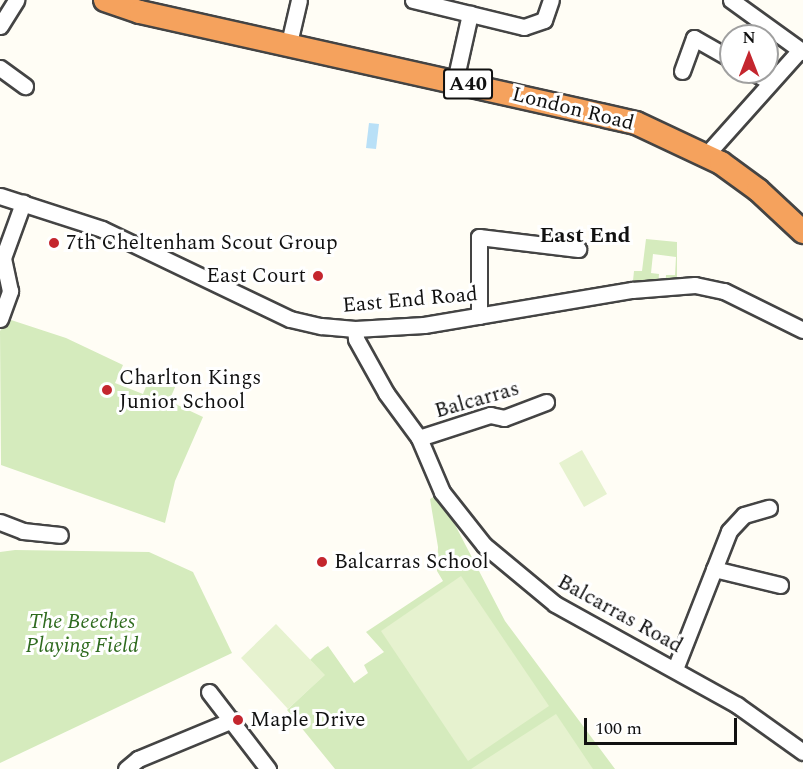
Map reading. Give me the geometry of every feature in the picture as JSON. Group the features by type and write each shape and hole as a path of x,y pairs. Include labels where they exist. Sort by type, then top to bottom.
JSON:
{"highway":[{"name":"London Road","path":"105,0 160,8 289,43 636,123 706,155 759,190 803,232"}],"street":[{"path":"289,43 299,0"},
{"path":"413,0 529,27 548,16 551,0"},
{"path":"730,0 801,51 779,73"},
{"path":"0,26 9,5"},
{"path":"455,81 470,14"},
{"path":"682,71 694,38 719,52"},
{"path":"0,69 26,86"},
{"path":"706,155 768,84"},
{"name":"East End Road","path":"0,196 102,229 290,319 355,329 479,316 632,290 695,285 723,291 803,330"},
{"path":"0,319 15,301 3,258 23,202"},
{"path":"479,316 479,237 578,249"},
{"name":"Balcarras Road","path":"355,329 356,339 386,393 419,438 451,507 506,566 580,619 737,705 803,752"},
{"name":"Balcarras","path":"419,438 490,415 504,418 546,402"},
{"path":"675,669 733,525 750,512 769,508"},
{"path":"0,522 23,531 60,535"},
{"path":"714,569 780,585"},
{"path":"209,692 268,769"},
{"path":"126,769 138,759 232,720"}],"green space":[{"path":"646,239 677,242 677,285 665,286 666,275 675,275 676,257 653,254 651,273 659,274 658,287 632,290 634,271 642,271"},
{"path":"8,319 66,338 123,365 115,383 143,394 151,374 176,385 169,401 203,417 175,481 165,523 1,465 0,331"},
{"path":"582,450 607,494 584,507 559,463"},
{"path":"439,494 505,621 615,769 335,769 287,710 324,675 310,660 315,655 328,646 354,683 368,673 364,665 384,652 366,632 443,581 437,571 438,547 430,499"},
{"name":"The Beeches Playing Field","path":"15,550 149,552 193,572 232,653 0,763 0,552"},
{"path":"461,576 549,706 468,761 381,631"},
{"path":"276,624 325,675 288,709 241,658"},
{"path":"556,714 593,769 471,769"}],"water":[{"path":"369,123 379,124 376,149 366,148"}],"place":[{"name":"7th Cheltenham Scout Group","path":"54,243"},
{"name":"East Court","path":"318,276"},
{"name":"Charlton Kings Junior School","path":"107,390"},
{"name":"Balcarras School","path":"322,562"},
{"name":"Maple Drive","path":"238,720"}],"district":[{"name":"East End","path":"585,236"}]}
